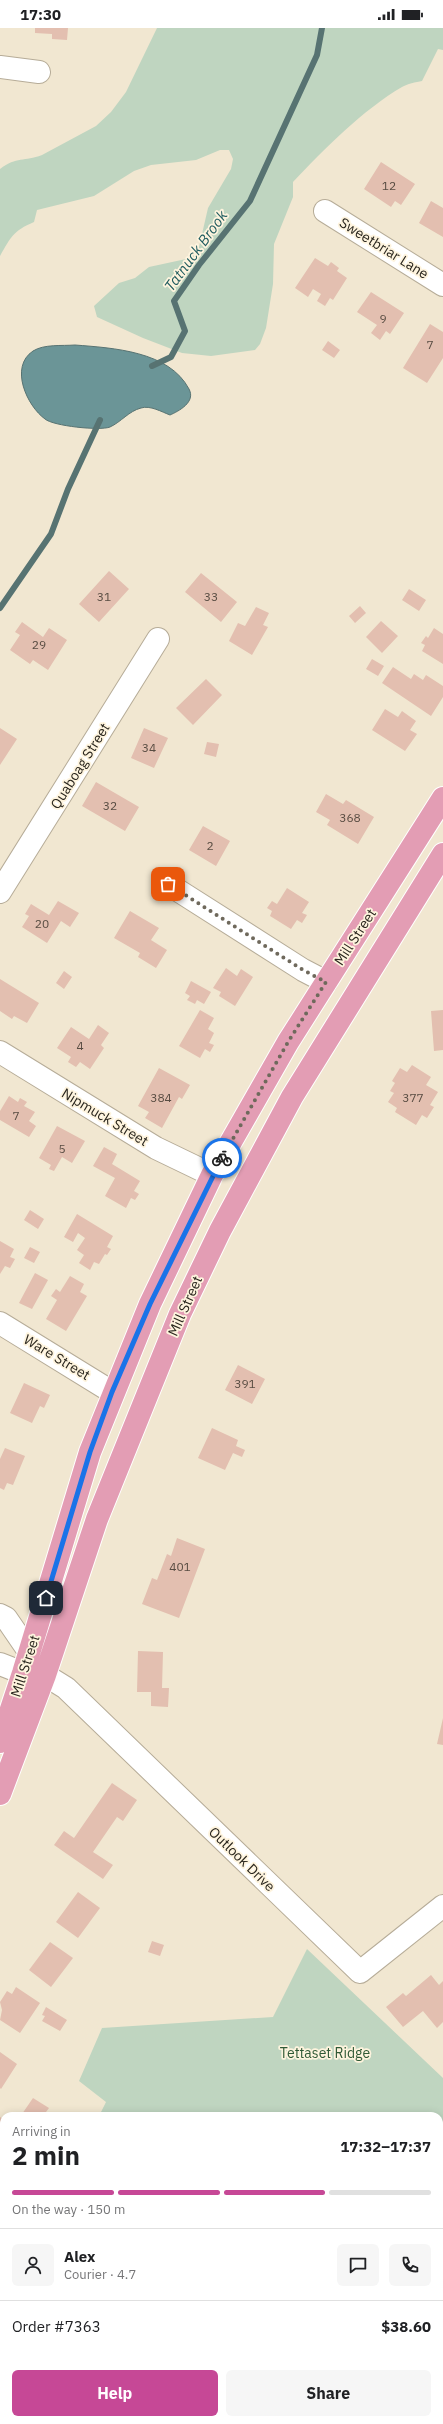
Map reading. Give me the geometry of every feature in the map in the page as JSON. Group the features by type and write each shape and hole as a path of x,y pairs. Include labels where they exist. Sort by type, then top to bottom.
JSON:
{"main road":[{"name":"Mill Street","path":"0,1742 24,1673 90,1452 112,1392 150,1304 212,1175 288,1042 443,798"},
{"name":"Mill Street","path":"0,1794 45,1675 97,1520 180,1314 224,1224 292,1098 443,854"}],"street":[{"path":"0,68 40,72"},
{"name":"Sweetbriar Lane","path":"325,210 443,285"},
{"name":"Quaboag Street","path":"0,892 158,639"},
{"path":"168,884 303,970 326,982"},
{"name":"Nipmuck Street","path":"0,1052 156,1148 212,1175"},
{"name":"Ware Street","path":"0,1323 112,1392"},
{"path":"0,1616 6,1618 45,1675"},
{"path":"0,1664 24,1673 45,1675"},
{"name":"Outlook Drive","path":"45,1675 66,1688 360,1972 443,1906"}],"green space":[{"path":"157,28 443,28 443,50 438,49 422,81 404,86 373,107 317,157 293,182 293,197 274,244 273,284 266,328 260,344 255,350 211,356 182,353 143,338 97,317 94,306 119,283 135,278 149,267 186,259 199,247 208,208 231,169 233,159 229,150 220,150 196,160 151,165 134,171 94,196 37,210 34,222 21,228 13,235 0,256 0,169 11,162 42,155 96,126 111,112 126,92"},
{"name":"Tettaset Ridge","path":"307,1949 443,2078 443,2112 101,2112 106,2102 79,2081 102,2028 273,2017"}],"water":[{"path":"75,345 122,350 154,359 180,376 189,389 191,394 190,398 186,405 170,415 145,407 137,409 114,425 105,428 77,427 50,422 38,413 27,396 23,386 22,367 26,358 37,349 48,346"}],"building":[{"path":"35,28 68,28 67,40 52,39 52,34 35,33"},
{"path":"381,162 415,184 401,205 395,201 391,207 364,189"},
{"path":"431,201 443,208 443,237 419,223"},
{"path":"315,258 328,266 331,262 339,268 337,271 347,278 333,300 330,298 325,306 317,301 321,294 313,289 308,297 295,288"},
{"path":"371,292 404,313 390,334 386,331 380,340 371,333 377,325 357,312"},
{"path":"430,324 443,332 443,358 427,383 403,368"},
{"path":"328,341 340,350 334,358 322,350"},
{"path":"109,571 129,589 99,622 79,604"},
{"path":"201,573 237,602 221,622 185,592"},
{"path":"409,589 426,600 419,611 402,600"},
{"path":"360,606 366,613 355,623 349,616"},
{"path":"256,607 269,613 263,625 268,627 252,655 229,641 238,623 245,626"},
{"path":"381,621 398,636 382,653 366,637"},
{"path":"22,622 43,637 49,628 67,640 48,670 33,660 30,664 10,650 20,635 15,632"},
{"path":"434,628 443,634 443,664 422,651 425,645 421,643 426,636 428,638"},
{"path":"372,659 384,666 378,676 366,669"},
{"path":"393,667 411,679 414,674 423,680 426,675 443,686 443,697 431,716 382,683"},
{"path":"206,679 222,695 193,725 176,708"},
{"path":"385,709 398,717 402,711 416,721 410,730 417,734 405,751 372,730"},
{"path":"0,728 17,739 0,765"},
{"path":"144,728 168,738 154,768 131,758"},
{"path":"207,742 219,744 216,757 204,754"},
{"path":"96,782 139,807 125,831 82,806"},
{"path":"326,794 343,804 346,800 374,817 358,844 327,825 330,820 316,812"},
{"path":"203,826 230,841 216,866 189,850"},
{"path":"287,888 309,902 302,913 307,915 302,923 297,920 291,929 270,916 272,911 267,908 272,901 277,904"},
{"path":"58,901 79,913 70,927 61,921 47,943 22,927 29,916 25,914 31,904 49,915"},
{"path":"130,911 159,928 151,940 167,950 156,968 138,957 140,953 114,938"},
{"path":"226,968 237,976 241,969 253,977 235,1006 219,996 221,992 213,988"},
{"path":"64,971 72,977 64,989 56,983"},
{"path":"0,979 39,1003 27,1023 14,1016 12,1019 0,1011"},
{"path":"191,981 211,992 204,1004 197,1000 195,1004 187,1000 190,996 185,993"},
{"path":"200,1010 214,1018 208,1029 214,1033 209,1043 214,1045 210,1052 205,1049 200,1058 179,1046"},
{"path":"443,1010 443,1050 434,1051 431,1011"},
{"path":"98,1025 109,1033 101,1045 104,1048 90,1069 80,1062 76,1067 68,1062 71,1057 57,1048 71,1027 89,1039"},
{"path":"412,1065 431,1077 426,1085 438,1092 430,1105 434,1107 427,1118 422,1115 416,1125 395,1112 397,1108 388,1102 394,1093 390,1091 395,1083 392,1081 400,1068 407,1072"},
{"path":"159,1068 190,1085 182,1099 179,1097 162,1128 145,1118 149,1112 138,1106"},
{"path":"9,1096 18,1102 20,1098 27,1102 24,1106 35,1112 29,1121 36,1126 29,1137 0,1120 0,1111"},
{"path":"57,1126 85,1141 72,1163 62,1157 54,1171 49,1169 51,1165 39,1158"},
{"path":"104,1147 117,1154 112,1164 140,1181 134,1191 139,1194 135,1200 131,1198 126,1208 105,1196 115,1178 93,1166"},
{"path":"30,1210 44,1219 38,1229 24,1220"},
{"path":"77,1214 113,1236 107,1247 111,1249 107,1255 105,1254 99,1264 94,1262 90,1270 79,1263 84,1255 77,1250 85,1238 78,1233 73,1242 64,1237"},
{"path":"0,1241 14,1249 10,1257 15,1259 10,1268 5,1266 0,1274"},
{"path":"30,1247 40,1252 34,1263 24,1258"},
{"path":"35,1273 48,1280 32,1309 19,1303"},
{"path":"70,1276 84,1284 80,1292 87,1296 66,1331 46,1319 57,1300 51,1296 56,1289 60,1292"},
{"path":"238,1365 265,1379 252,1404 225,1390"},
{"path":"24,1383 50,1395 44,1408 40,1406 32,1423 10,1413"},
{"path":"212,1428 238,1440 236,1446 245,1450 242,1457 233,1453 225,1470 198,1458"},
{"path":"5,1448 25,1456 13,1485 7,1483 4,1490 0,1488 0,1459"},
{"path":"177,1538 205,1549 179,1618 142,1604 152,1578 157,1580 167,1554 171,1556"},
{"path":"138,1651 163,1652 162,1688 169,1688 168,1707 151,1706 151,1692 137,1692"},
{"path":"443,1718 443,1745 437,1744"},
{"path":"112,1783 137,1800 123,1821 117,1817 93,1852 113,1865 103,1879 54,1845 64,1831 74,1838"},
{"path":"78,1892 100,1908 78,1938 56,1922"},
{"path":"152,1941 164,1945 160,1956 148,1952"},
{"path":"50,1942 73,1958 51,1987 29,1970"},
{"path":"431,1975 439,1985 443,1981 443,2022 437,2028 423,2011 403,2027 386,2007 403,1993 406,1996"},
{"path":"16,1987 40,2003 20,2033 0,2020 2,2010 0,2002 7,1991 12,1994"},
{"path":"46,2007 67,2020 60,2031 42,2021 45,2016 42,2015"},
{"path":"0,2052 17,2064 1,2089 0,2088"},
{"path":"33,2098 49,2108 46,2112 23,2112"}],"waterway":[{"name":"Tatnuck Brook","path":"152,366 171,357 185,331 174,301 199,265 250,201 317,55 322,28"},
{"name":"Tatnuck Brook","path":"0,608 51,534 68,489 100,420"}],"way so far":[{"path":"168,884 303,970 326,982 288,1042 222,1158"}],"route":[{"path":"46,1598 90,1452 112,1392 150,1304 212,1175 222,1158"}]}
